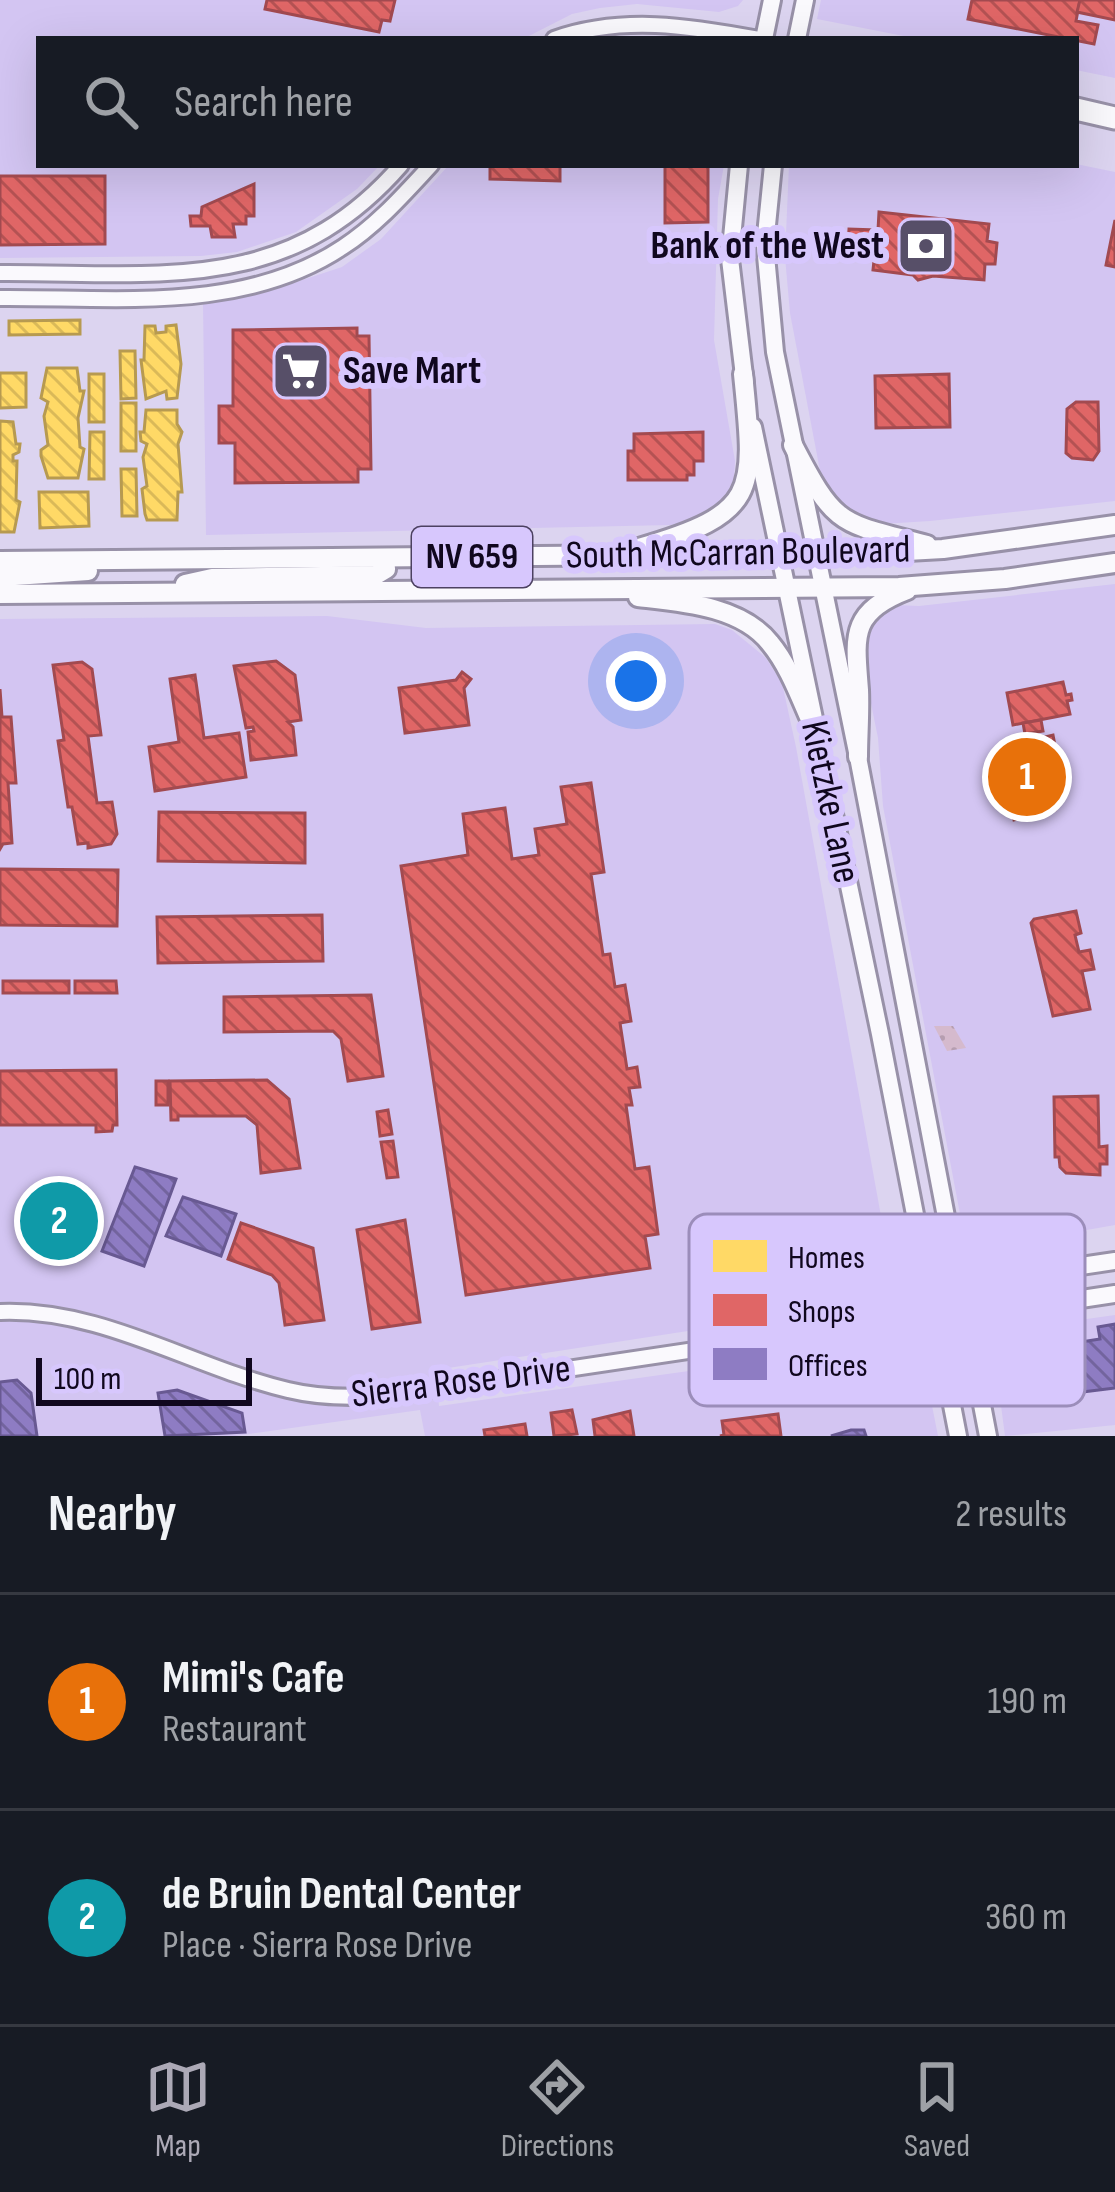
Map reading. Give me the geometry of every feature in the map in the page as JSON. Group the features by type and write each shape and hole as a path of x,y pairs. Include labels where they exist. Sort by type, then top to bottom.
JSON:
{"highway":[{"path":"1079,110 1115,118"}],"main road":[{"path":"762,36 772,0"},
{"path":"798,36 805,0"},
{"name":"Kietzke Lane","path":"739,168 730,259 743,374 914,1214"},
{"name":"Kietzke Lane","path":"773,168 766,283 793,445 946,1214"},
{"path":"615,555 706,527 738,498 748,470 743,374"},
{"path":"793,445 838,516 856,528 943,549"},
{"name":"South McCarran Boulevard","path":"0,561 943,549 1115,525"},
{"path":"1087,566 1115,546"},
{"path":"151,591 212,578 376,575 386,569 385,558"},
{"path":"0,577 98,569 114,560"},
{"name":"South McCarran Boulevard","path":"0,593 919,586 1115,563"},
{"path":"858,757 854,641 872,609 884,599 919,586"},
{"path":"568,589 719,610 757,630 781,658 814,728"},
{"path":"1085,1265 1115,1261"},
{"path":"1085,1298 1115,1294"},
{"name":"Kietzke Lane","path":"952,1406 958,1436"},
{"name":"Kietzke Lane","path":"982,1406 988,1436"}],"street":[{"path":"565,36 647,23 740,36"},
{"path":"0,273 202,271 270,259 336,223 398,168"},
{"path":"0,298 214,296 251,287 325,259 349,244 428,168"},
{"name":"Sierra Rose Drive","path":"0,1312 70,1317 268,1385 344,1398 400,1394 689,1351"}],"shaded area":[{"path":"0,0 743,0 719,12 637,4 600,8 572,14 529,36 36,36 36,168 377,168 357,189 296,232 237,252 0,258"},
{"path":"821,0 1115,0 1115,78 1079,71 1079,36 904,36 817,19"},
{"path":"1079,165 1115,172 1115,501 881,524 856,519 839,507 821,476 790,313 785,257 789,168"},
{"path":"446,168 723,168 718,199 714,340 735,461 734,480 723,502 701,520 671,525 206,535 203,303 272,290 342,267 381,239"},
{"path":"1115,584 1115,1225 1085,1230 1085,1214 960,1214 883,806 878,738 862,659 865,636 879,614 896,605"},
{"path":"327,616 426,628 715,624 732,630 766,658 782,683 796,747 881,1214 689,1214 689,1331 435,1370 439,1406 689,1371 689,1406 932,1406 938,1436 425,1436 420,1410 235,1436 0,1436 0,619"},
{"path":"934,1026 953,1026 966,1048 947,1051"},
{"path":"1115,1315 1115,1425 1005,1436 1001,1406 1085,1406 1085,1319"}],"building: Homes":[{"path":"80,320 80,334 9,335 9,321"},
{"path":"176,325 181,364 177,398 167,399 166,391 146,399 141,360 145,326 155,326 156,333"},
{"path":"120,351 135,351 136,398 121,399"},
{"path":"47,368 77,368 80,391 84,391 78,418 84,449 78,478 48,478 41,456 48,445 44,416 48,402 41,398"},
{"path":"0,373 26,373 26,407 0,408"},
{"path":"89,374 104,374 104,422 89,422"},
{"path":"121,403 136,403 136,451 121,451"},
{"path":"146,410 177,410 182,432 178,444 182,492 178,492 177,520 147,520 145,514 142,489 147,486 143,457 147,444 141,441 140,432 144,432"},
{"path":"0,421 13,422 16,444 20,444 13,455 16,500 20,502 14,532 0,532"},
{"path":"90,432 104,432 104,479 89,479"},
{"path":"121,469 136,469 137,516 122,516"},
{"path":"39,492 88,492 89,526 40,528"}],"building: Shops":[{"path":"267,0 395,0 390,21 382,20 379,32 265,9"},
{"path":"972,0 1080,0 1076,21 1098,25 1094,44 1079,41 1079,36 1054,36 968,19"},
{"path":"1080,0 1115,0 1115,20 1077,12"},
{"path":"490,168 560,168 560,181 490,179"},
{"path":"665,168 708,168 708,222 665,223"},
{"path":"0,176 105,176 105,244 0,245"},
{"path":"254,184 254,216 246,216 246,224 233,224 235,237 212,237 210,226 191,226 190,216 201,216 202,207"},
{"path":"879,212 989,224 987,241 997,243 995,264 985,264 984,280 933,276 918,280 913,275 873,270 875,251 848,249 849,229 878,230"},
{"path":"1115,220 1115,267 1106,265"},
{"name":"Save Mart","path":"357,328 357,336 369,336 371,469 358,469 358,482 235,483 235,443 219,443 219,406 233,406 233,330"},
{"path":"949,374 950,427 876,428 875,376"},
{"path":"1076,402 1098,402 1099,451 1093,460 1066,453 1067,409"},
{"path":"703,432 703,461 694,461 694,475 687,475 687,480 628,480 628,451 634,451 634,434"},
{"path":"276,661 295,675 301,720 288,722 293,727 296,755 251,760 248,732 254,731 246,728 234,666"},
{"path":"82,662 92,669 101,735 88,736 97,803 112,802 117,834 111,844 88,848 88,843 78,844 72,807 68,807 53,665"},
{"path":"462,672 471,679 464,688 469,725 405,733 399,688 456,680"},
{"path":"195,675 204,738 239,733 246,777 155,791 149,747 179,742 170,679"},
{"path":"1063,682 1066,695 1071,694 1072,700 1067,701 1070,714 1013,725 1007,693"},
{"path":"0,689 2,717 11,717 16,783 8,783 12,843 0,849"},
{"path":"1041,720 1043,731 1025,734 1023,723"},
{"path":"1053,735 1059,789 1051,791 1055,810 1014,820 995,766 998,760 1023,754 1020,743"},
{"path":"591,783 604,872 591,874 603,955 610,954 615,987 625,985 631,1021 620,1023 627,1069 637,1067 640,1087 629,1088 632,1105 626,1105 635,1169 649,1167 658,1234 645,1236 650,1268 466,1295 401,866 468,855 463,814 505,808 512,859 539,855 535,829 567,824 561,787"},
{"path":"159,812 305,813 305,863 158,861"},
{"path":"0,869 118,870 117,926 0,925"},
{"path":"1076,911 1079,952 1090,950 1094,969 1082,971 1090,1009 1053,1016 1031,923"},
{"path":"322,915 323,961 158,963 157,917"},
{"path":"3,981 69,981 69,993 3,993"},
{"path":"75,981 116,981 117,993 75,993"},
{"path":"371,995 383,1076 348,1081 341,1039 333,1031 224,1032 224,997"},
{"path":"116,1070 117,1125 112,1131 96,1132 96,1125 0,1125 0,1071"},
{"path":"267,1080 289,1099 300,1168 261,1173 257,1125 246,1116 178,1116 171,1120 170,1081"},
{"path":"156,1081 168,1081 168,1105 156,1105"},
{"path":"1098,1096 1099,1147 1107,1146 1107,1164 1100,1164 1100,1175 1066,1173 1055,1157 1054,1097"},
{"path":"388,1110 392,1134 380,1136 377,1112"},
{"path":"393,1141 398,1177 387,1178 381,1142"},
{"path":"405,1220 420,1322 372,1329 357,1230"},
{"path":"241,1223 313,1248 324,1320 285,1325 279,1283 272,1275 228,1259"},
{"path":"572,1410 577,1434 554,1436 551,1413"},
{"path":"630,1411 634,1436 595,1436 593,1420"},
{"path":"778,1414 781,1436 720,1436 724,1435 722,1421"},
{"path":"525,1424 527,1436 485,1436 484,1430"}],"building: Offices":[{"path":"135,1167 176,1179 144,1266 102,1251"},
{"path":"36,1191 98,1214 89,1248 22,1224"},
{"path":"183,1197 236,1214 221,1256 166,1236"},
{"path":"1115,1324 1115,1388 1085,1392 1085,1341 1100,1339 1098,1327"},
{"path":"17,1380 31,1393 37,1436 0,1436 0,1382"},
{"path":"177,1390 242,1413 245,1432 165,1436 158,1393"},
{"path":"864,1430 866,1436 831,1436"}],"place":[{"name":"Bank of the West","path":"926,246"},
{"name":"Save Mart","path":"301,371"},
{"name":"Mimi's Cafe","path":"1027,777"},
{"name":"de Bruin Dental Center","path":"59,1221"}]}
